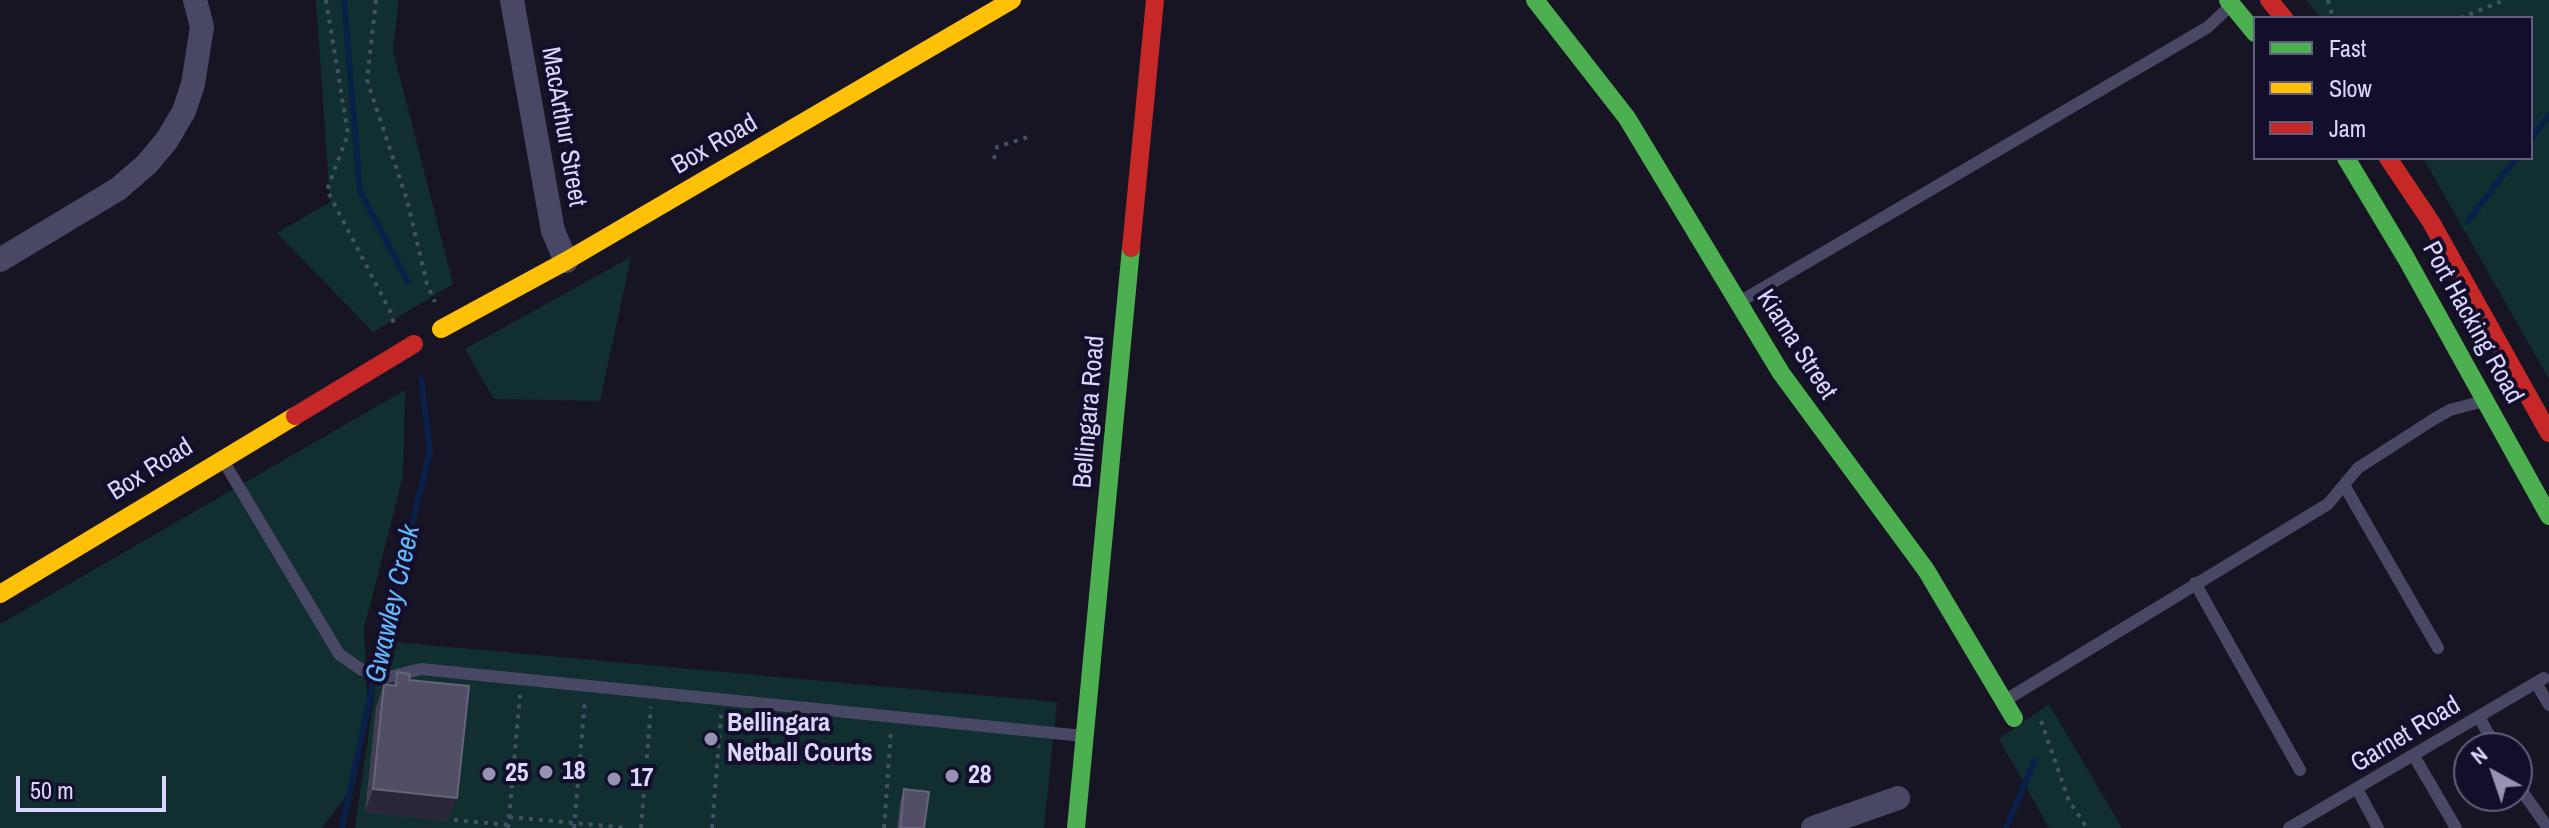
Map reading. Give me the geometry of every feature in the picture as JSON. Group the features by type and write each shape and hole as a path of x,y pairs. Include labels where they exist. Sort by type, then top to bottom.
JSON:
{"street":[{"path":"0,260 118,189 147,164 167,140 184,111 193,84 202,27 195,0"},
{"name":"MacArthur Street","path":"512,0 553,231 566,261"},
{"name":"Box Road","path":"0,594 429,335 566,261 1012,0"},
{"name":"Bellingara Road","path":"1076,828 1155,0"},
{"name":"Kiama Street","path":"1535,0 1627,118 1801,402 1926,570 2014,718"},
{"path":"2269,0 2282,16"},
{"path":"2230,2 2253,31"},
{"name":"Port Hacking Road","path":"2347,160 2486,400 2549,516"},
{"name":"Port Hacking Road","path":"2389,160 2431,222 2549,433"},
{"path":"1813,828 1898,798"}],"lane":[{"path":"1738,303 2208,27 2230,2"},
{"path":"2002,702 2328,504 2358,468 2434,419 2450,410 2486,400"},
{"path":"222,458 339,654 362,670 388,677 421,669 1086,736"},
{"path":"2344,485 2438,648"},
{"path":"2195,583 2300,770"},
{"name":"Garnet Road","path":"2289,828 2540,680 2549,705"},
{"path":"2479,717 2487,732"},
{"path":"2414,756 2456,828"},
{"path":"2357,789 2378,828"},
{"path":"2533,807 2548,828"}],"path":[{"path":"326,0 348,134 327,190 391,313 395,328"},
{"path":"376,0 367,80 407,200 427,284 429,335"},
{"path":"2465,16 2505,0"},
{"path":"994,159 997,147 1028,137"},
{"path":"454,820 508,826 521,679"},
{"path":"574,826 585,686"},
{"path":"641,828 653,692"},
{"path":"712,828 722,699"},
{"path":"884,828 892,717"},
{"path":"2038,717 2069,801 2087,828"},
{"path":"509,817 574,826 628,828"}],"green space":[{"path":"316,0 399,0 393,50 453,284 373,332 277,233 330,202"},
{"path":"2306,0 2549,0 2549,379 2424,160 2533,160 2533,16 2319,16"},
{"path":"631,257 600,401 494,399 465,349"},
{"path":"405,390 403,476 364,629 368,709 355,784 322,828 0,828 0,624"},
{"name":"Bellingara Netball Courts","path":"382,641 1057,702 1044,828 355,828"},
{"path":"2049,704 2122,828 2049,828 1999,739"}],"building":[{"path":"397,672 410,674 409,680 469,686 457,798 373,789 384,684 396,686"},
{"path":"904,789 929,792 924,828 900,828"}],"waterway":[{"name":"Gwawley Creek","path":"344,0 360,191 408,282"},
{"path":"2533,136 2549,115"},
{"path":"2468,221 2514,160"},
{"name":"Gwawley Creek","path":"342,828 372,688 430,451 421,379"},
{"path":"2006,828 2035,760"}],"traffic: fast":[{"path":"1535,0 1627,118 1781,373 1926,570 2014,718"},
{"path":"2228,0 2253,31"},
{"path":"2347,160 2406,258 2549,516"},
{"path":"1076,828 1131,248"}],"traffic: slow":[{"path":"441,329 566,261 1012,0"},
{"path":"0,594 295,416"}],"traffic: jam":[{"path":"1131,248 1155,0"},
{"path":"2269,0 2282,16"},
{"path":"2389,160 2431,222 2549,433"},
{"path":"295,416 414,344"}],"place":[{"name":"Bellingara Netball Courts","path":"711,739"},
{"name":"18","path":"546,772"},
{"name":"25","path":"489,774"},
{"name":"28","path":"952,776"},
{"name":"17","path":"614,779"}]}
